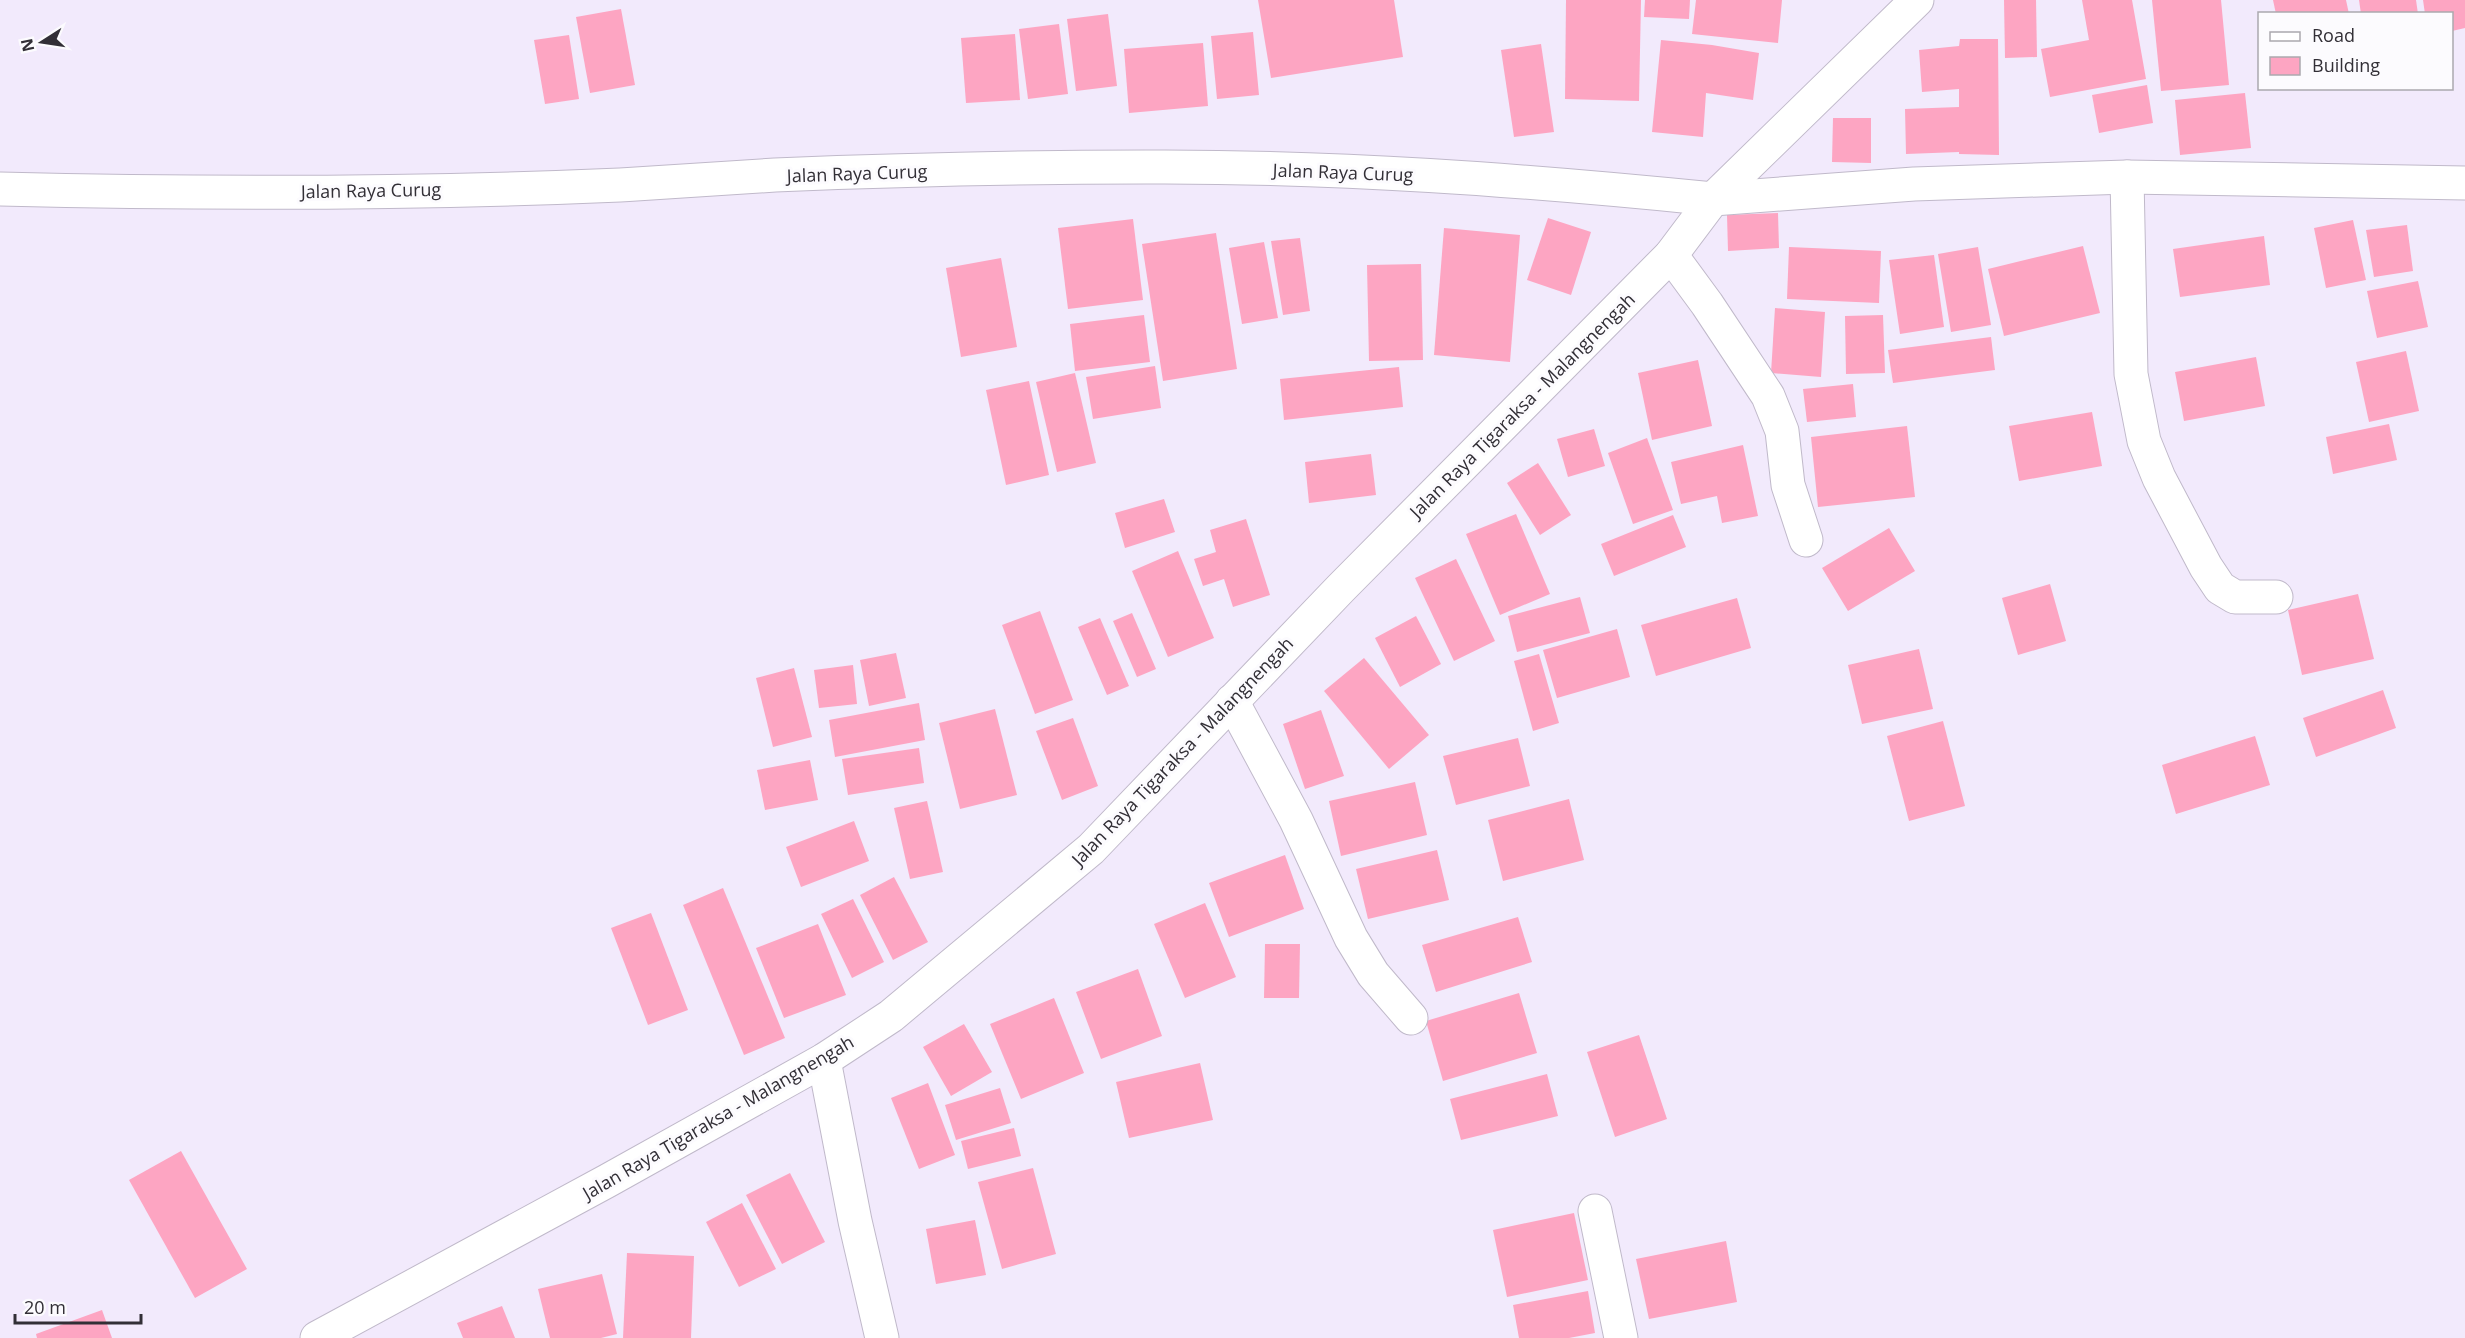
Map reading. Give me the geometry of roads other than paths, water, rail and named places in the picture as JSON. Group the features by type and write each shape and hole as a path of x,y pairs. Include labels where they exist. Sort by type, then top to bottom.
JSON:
{"street":[{"name":"Jalan Raya Tigaraksa - Malangnengah","path":"317,1338 824,1060 891,1016 1090,849 1232,701 1671,255 1713,199 1917,0"},
{"name":"Jalan Raya Curug","path":"0,189 388,190 620,185 775,175 902,171 1149,167 1408,173 1565,184 1713,199 1914,184 2127,177 2465,183"},
{"path":"2127,177 2131,374 2144,441 2159,478 2206,567 2220,588 2235,597 2276,597"},
{"path":"1671,255 1707,304 1768,396 1782,431 1788,485 1806,540"},
{"path":"1232,701 1296,820 1351,938 1373,974 1411,1018"},
{"path":"824,1060 855,1221 882,1338"},
{"path":"1595,1211 1621,1338"}]}
